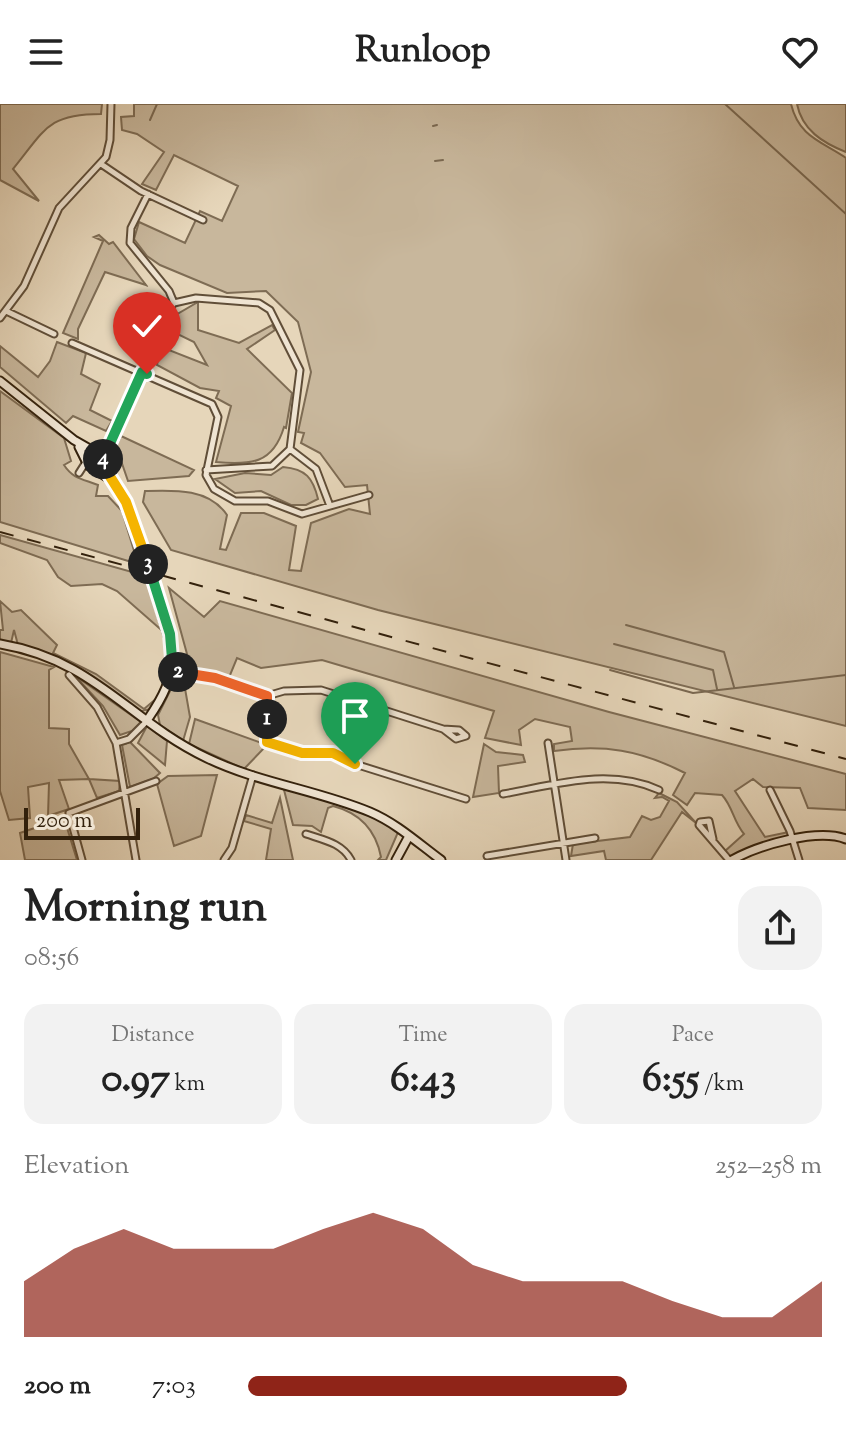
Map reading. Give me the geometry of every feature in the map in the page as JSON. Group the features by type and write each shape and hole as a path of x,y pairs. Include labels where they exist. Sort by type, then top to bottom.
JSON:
{"street":[{"path":"0,318 24,286 59,208 101,164 110,140 111,104"},
{"path":"101,164 148,194 203,220"},
{"path":"148,194 131,228 130,243 169,291 174,303"},
{"path":"80,474 113,439 142,372 157,325 174,303 196,298 259,303 267,307 300,370 290,449 272,466 206,470"},
{"path":"6,311 54,334"},
{"path":"123,312 157,325"},
{"path":"72,343 210,402 216,408 218,417 206,470 214,489 235,501 268,501 306,515 369,495"},
{"path":"0,381 74,440 95,460 116,488 134,520 159,598 170,634 173,671 164,696 148,719 129,739 116,743"},
{"path":"290,449 316,469 330,506"},
{"path":"0,644 43,655 95,680 207,759 370,812 441,860"},
{"path":"173,671 215,678 267,696 284,691 321,690 443,729"},
{"path":"69,675 97,707 116,743 136,860"},
{"path":"267,696 267,742 302,753 333,753 355,764 466,799"},
{"path":"548,743 566,860"},
{"path":"224,860 232,848 253,775"},
{"path":"503,794 617,778 659,790"},
{"path":"82,860 69,813 156,781"},
{"path":"770,790 799,860"},
{"path":"306,834 336,844 345,850 351,860"},
{"path":"713,839 731,860 818,834 846,839"},
{"path":"396,860 409,836"},
{"path":"487,856 595,838"}],"shaded area":[{"path":"0,104 102,104 101,114 69,117 49,127 13,169 39,201 0,180"},
{"path":"134,104 791,104 805,131 846,158 846,726 378,610 171,550 143,502 145,491 190,492 219,506 227,515 220,549 226,550 241,513 264,513 296,526 289,570 301,571 311,523 349,509 370,514 367,485 345,487 320,453 301,443 304,433 298,432 311,372 298,322 266,291 227,293 160,265 147,256 134,239 139,222 185,243 200,211 222,221 238,186 174,155 156,190 142,184 164,152 137,134 122,130 121,117 134,116"},
{"path":"797,104 846,104 846,152 815,134 804,121"},
{"path":"99,235 109,244 113,242 146,285 105,272 78,329 78,339 63,333 103,241 94,237"},
{"path":"198,302 198,330 239,343 272,325 275,330 247,349 292,393 286,428 274,448 259,460 216,462 231,406 216,398 219,391 200,388 157,365 159,351 164,348 207,365 194,342 165,328 174,316"},
{"path":"57,342 86,353 81,374 100,384 90,410 112,421 106,431 73,416 66,423 0,367 0,346 38,377 50,361"},
{"path":"0,391 64,438 71,461 64,465 75,476 98,485 96,496 108,496 122,511 138,564 0,522"},
{"path":"121,436 194,470 189,476 128,481 116,446"},
{"path":"283,467 303,472 314,485 318,499 306,505 291,505 261,491 235,493 215,479 245,473 271,475"},
{"path":"0,535 150,577 166,634 117,591 102,584 71,586 58,577 47,560 0,543"},
{"path":"169,588 204,617 220,601 609,712 846,774 846,810 808,808 800,788 763,787 753,779 735,791 765,837 789,832 790,838 731,857 724,852 744,834 722,795 695,793 687,805 673,795 685,773 669,765 637,754 606,749 554,751 554,744 572,741 570,727 535,719 519,730 521,745 485,738 494,711 322,660 261,668 237,658 228,680 190,665"},
{"path":"0,601 12,612 21,610 57,645 53,653 96,674 144,709 157,698 166,679 169,656 167,676 162,693 153,709 140,711 69,664 18,645 14,630 11,643 0,641 0,630 3,630"},
{"path":"0,652 54,667 49,670 49,728 69,729 69,744 89,779 59,780 69,809 48,816 49,783 28,787 30,818 9,820 0,791"},
{"path":"74,675 141,722 132,731 120,735 103,706"},
{"path":"177,677 183,677 190,717 183,741 160,725 158,715"},
{"path":"195,719 267,745 244,769 189,744"},
{"path":"147,726 167,741 165,765 138,743"},
{"path":"130,742 160,773 153,779 130,787 122,745"},
{"path":"484,744 496,752 523,755 525,762 498,766 499,793 473,797"},
{"path":"217,775 201,836 174,846 157,784 168,776"},
{"path":"89,779 120,781 119,791 97,798"},
{"path":"283,786 370,813 399,830 386,860 378,860 381,857 379,848 371,831 359,818 343,809 328,808 321,832 312,826 293,825"},
{"path":"659,793 677,802 696,823 682,812 651,860 606,860 604,851 571,856 573,844 630,837 642,816 651,820 660,817 669,801 662,797 655,798"},
{"path":"280,798 293,860 266,860 271,829 244,821 246,815 272,823"},
{"path":"64,818 77,860 25,860 20,833"}],"waterway":[{"path":"150,120 157,104"},
{"path":"725,104 846,214"},
{"path":"433,126 437,125"},
{"path":"435,161 443,160"},
{"path":"626,625 724,652 734,687"},
{"path":"614,644 713,670 717,689"},
{"path":"610,670 693,693 846,675"}],"railway":[{"path":"0,532 846,759"}],"route":[{"path":"147,374 142,372 103,463 126,502 142,542 170,634 173,671 215,678 250,693 267,696 267,742 302,753 333,753 355,764"}]}
